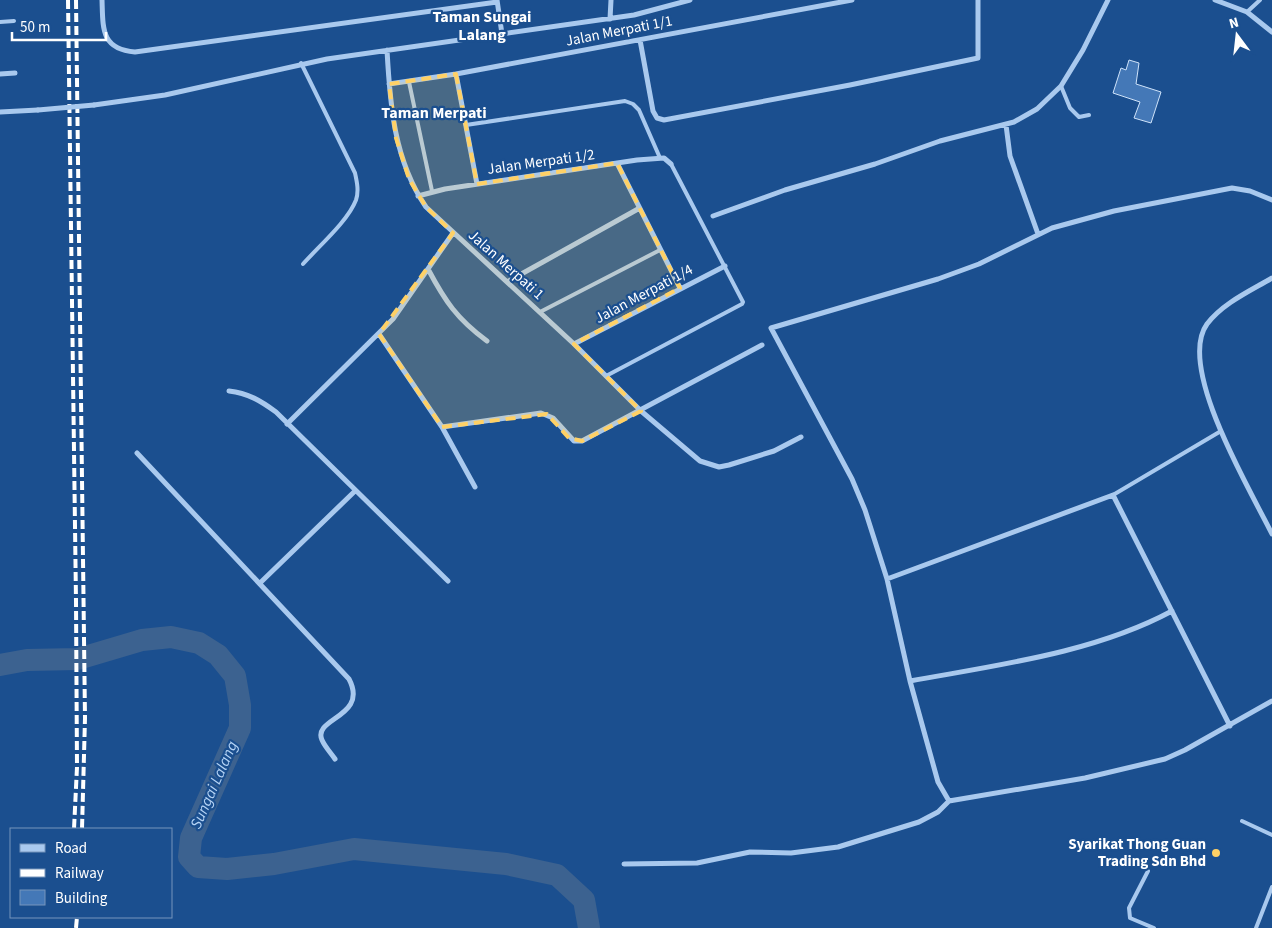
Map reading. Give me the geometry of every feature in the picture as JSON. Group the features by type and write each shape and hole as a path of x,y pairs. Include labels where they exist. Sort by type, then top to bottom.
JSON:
{"street":[{"path":"102,0 102,26 106,37 112,46 121,51 135,52 476,2 497,1 502,34"},
{"path":"610,19 611,0"},
{"path":"0,112 94,105 165,95 301,63 610,19 634,15 690,0"},
{"name":"Jalan Merpati 1/1","path":"389,84 456,74 852,0"},
{"path":"640,40 654,111 657,118 664,120 971,61 978,58 980,51 978,0"},
{"path":"713,216 785,190 875,164 940,142 1006,125 1037,109 1061,86 1083,50 1108,0"},
{"path":"1215,0 1247,12 1272,32"},
{"name":"Jalan Merpati 1","path":"387,50 396,138 418,196 452,234 540,312 641,411 688,453 711,465 729,465 774,450 801,437"},
{"path":"0,74 15,73"},
{"path":"456,74 477,184"},
{"path":"1006,125 1010,156 1038,234"},
{"name":"Jalan Merpati 1/2","path":"418,196 432,191 617,163 660,158 669,162"},
{"path":"617,163 638,208 680,288"},
{"path":"949,802 938,782 910,681 887,579 865,510 852,479 771,328 938,279 979,264 1038,234 1114,211 1192,198 1223,190 1241,189 1272,200"},
{"path":"507,282 638,208"},
{"path":"287,424 393,319 452,234"},
{"name":"Jalan Merpati 1/4","path":"574,344 725,266"},
{"path":"428,269 447,304 463,321 487,341"},
{"path":"1272,278 1230,302 1212,319 1203,332 1200,347 1204,389 1221,431 1272,534"},
{"path":"379,334 442,427 475,487"},
{"path":"442,427 541,413 552,418 574,441 582,441 762,345"},
{"path":"228,391 244,393 256,398 276,412 448,581"},
{"path":"137,453 342,669 354,690 354,699 350,706 323,727 321,732 321,739 335,759"},
{"path":"260,583 355,491"},
{"path":"887,579 1113,495 1230,726"},
{"path":"910,681 1003,664 1104,640 1144,626 1172,612"},
{"path":"624,864 697,863 750,852 791,853 838,847 919,822 938,812 949,802 1085,778 1165,759 1230,726 1272,701"}],"lane":[{"path":"1247,12 1260,0"},
{"path":"0,22 14,21"},
{"path":"301,63 355,173 358,186 357,199 349,213 303,264"},
{"path":"409,82 432,191"},
{"path":"1061,86 1074,114 1079,117 1089,114"},
{"path":"466,125 625,102 633,104 639,110 660,158"},
{"path":"606,376 743,302 669,162"},
{"path":"540,312 660,250"},
{"path":"1113,495 1221,431"},
{"path":"1242,822 1272,835"},
{"path":"1148,871 1128,908 1128,914 1130,918 1154,928"},
{"path":"1256,928 1272,887"}],"highlighted area":[{"path":"456,74 477,184 617,163 680,288 574,344 641,411 582,441 569,438 547,414 442,427 379,334 453,233 426,207 409,179 396,138 389,84"}],"building":[{"path":"1129,60 1139,63 1136,84 1161,92 1151,123 1134,118 1140,102 1113,93 1121,68 1126,70"}],"waterway":[{"name":"Sungai Lalang","path":"0,665 27,660 78,659 142,640 171,637 199,643 218,655 235,676 240,705 240,728 191,838 189,857 198,867 227,869 274,864 354,849 506,864 557,875 584,900 589,928"}],"railway":[{"path":"68,0 76,601 77,767 74,828"},
{"path":"76,0 85,718 82,828"},
{"path":"76,928 77,918"}],"place":[{"name":"Syarikat Thong Guan Trading Sdn Bhd","path":"1216,853"}],"district":[{"name":"Taman Sungai Lalang","path":"482,26"},
{"name":"Taman Merpati","path":"434,113"}]}
